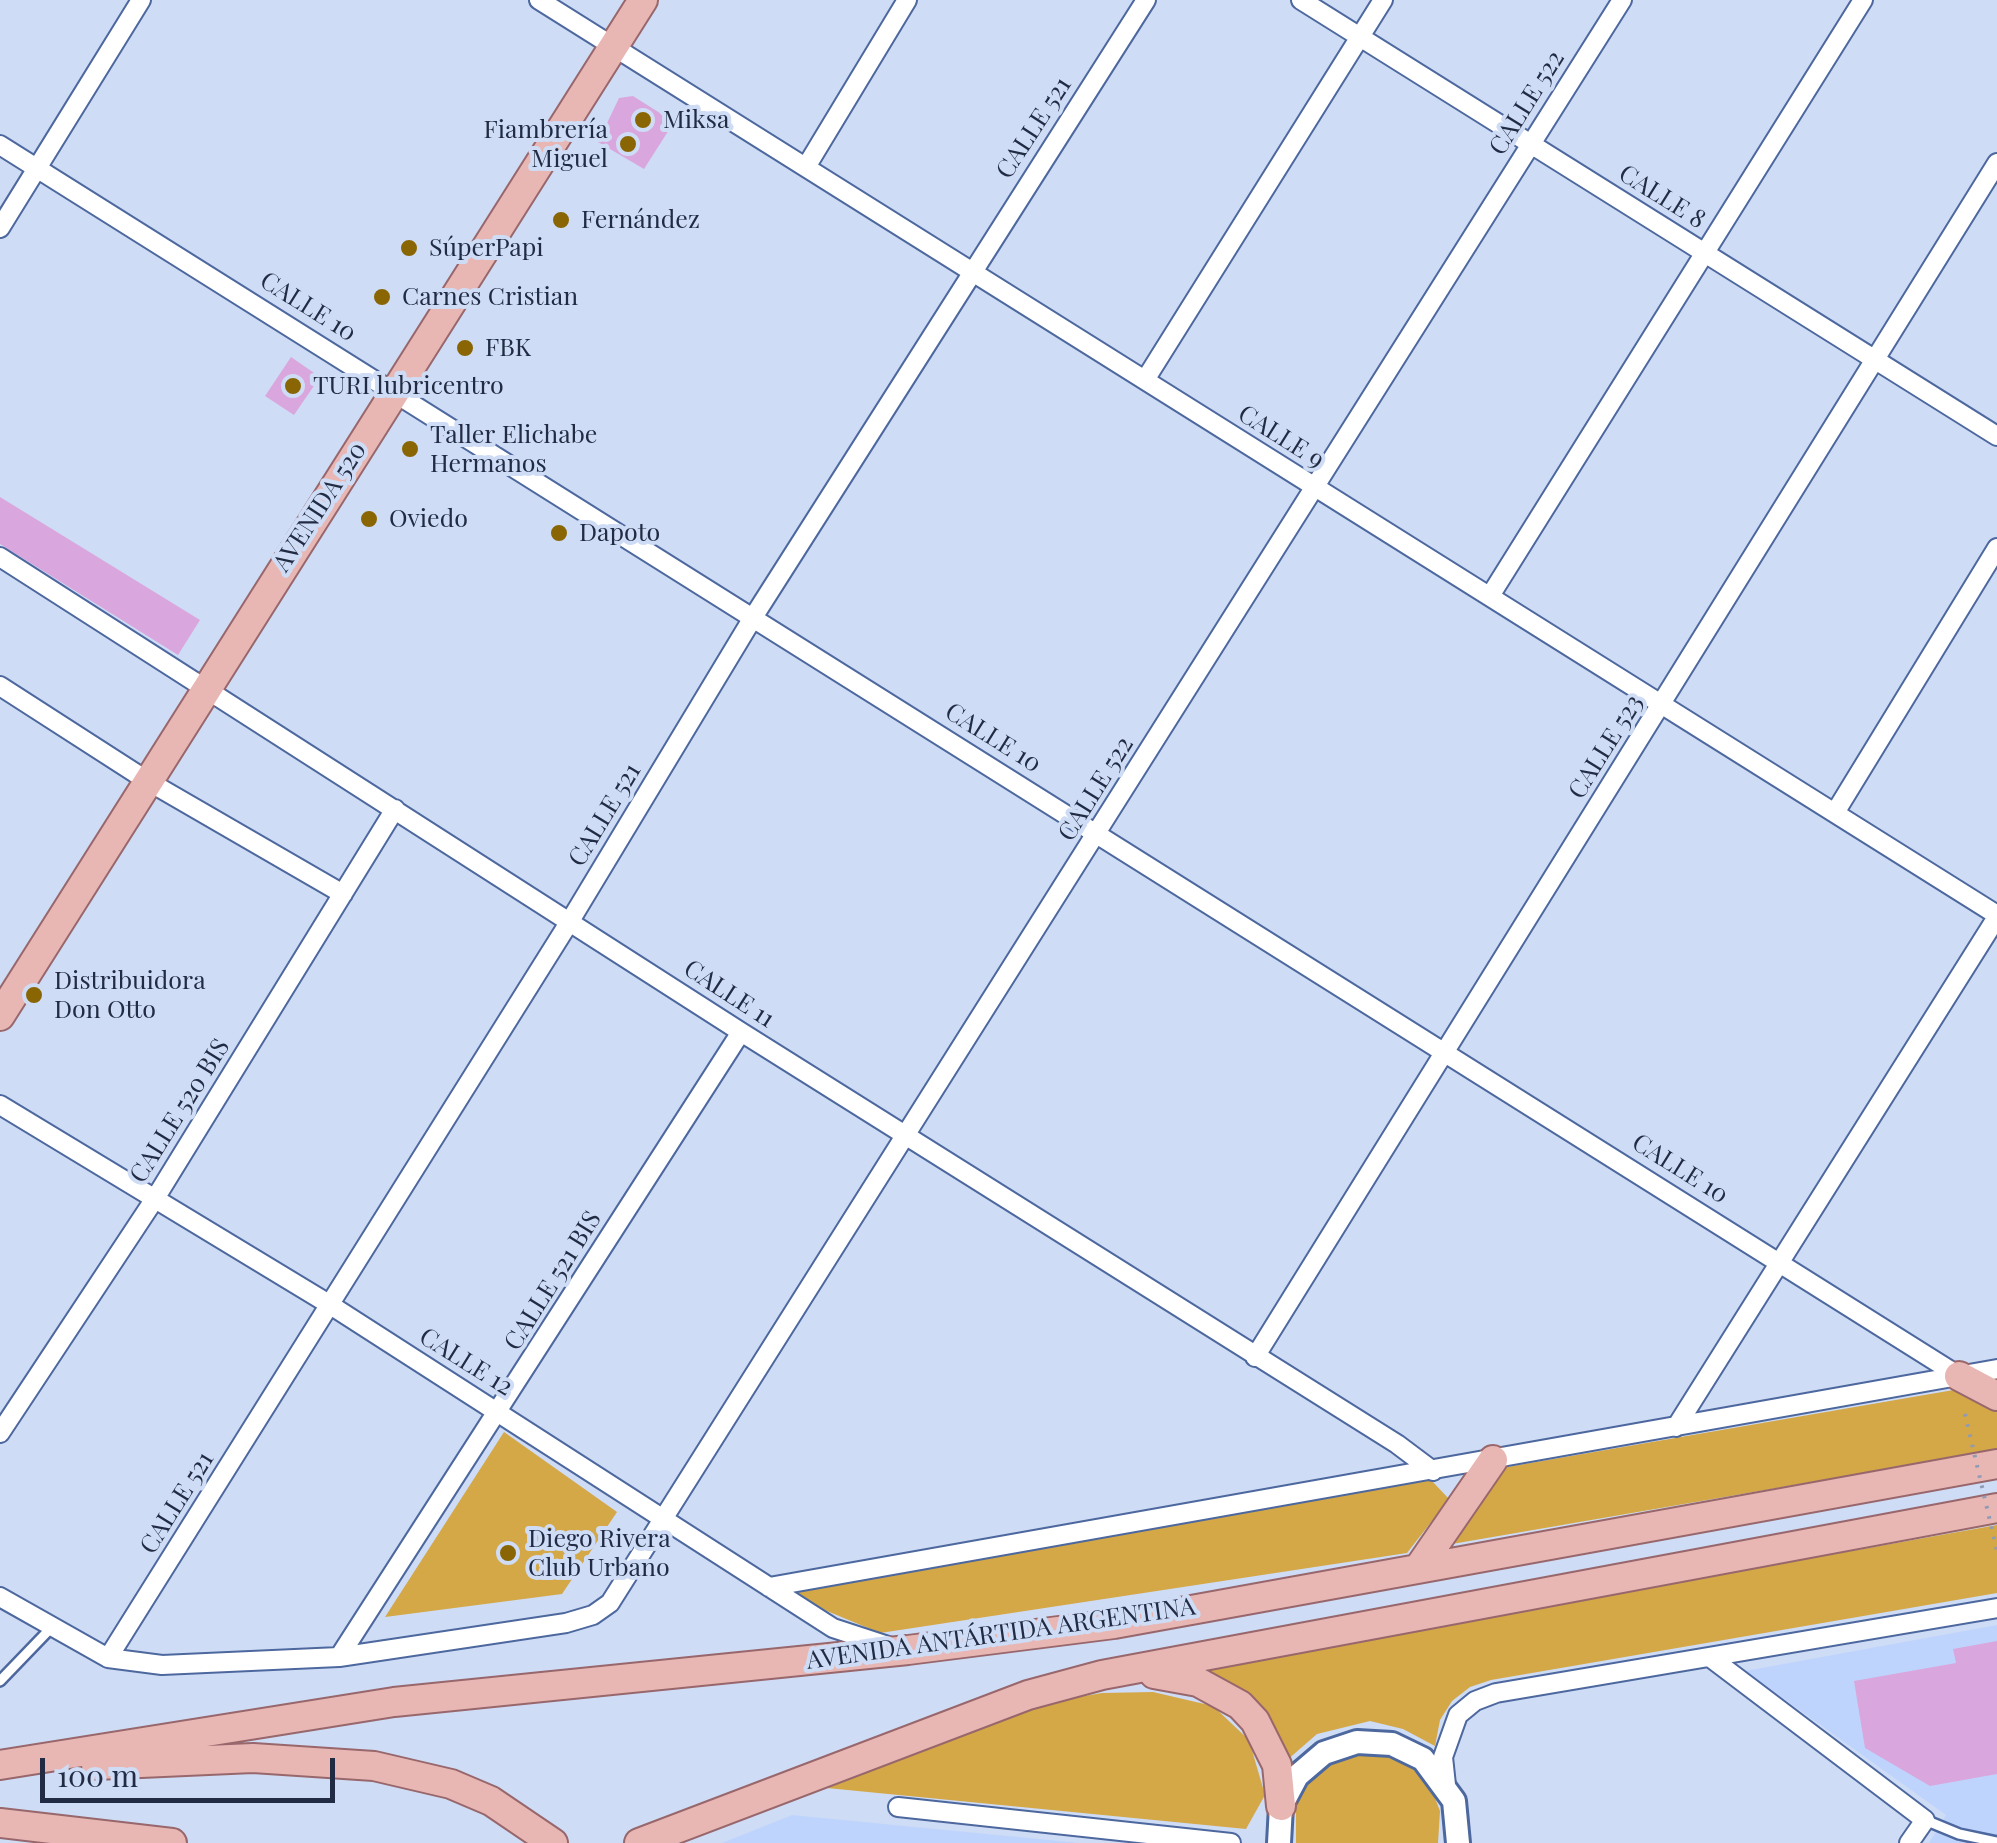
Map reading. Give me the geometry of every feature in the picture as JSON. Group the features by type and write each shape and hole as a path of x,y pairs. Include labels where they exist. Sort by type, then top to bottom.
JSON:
{"main road":[{"name":"AVENIDA 520","path":"0,1016 643,0"},
{"path":"1959,1376 1997,1396"},
{"path":"1420,1566 1493,1460"},
{"name":"AVENIDA ANTÁRTIDA ARGENTINA","path":"0,1767 394,1702 908,1650 1114,1624 1997,1464"},
{"name":"AVENIDA ANTÁRTIDA ARGENTINA","path":"639,1843 1028,1694 1102,1674 1997,1508"},
{"path":"1102,1674 1180,1676 1215,1688 1240,1705 1255,1721 1277,1765 1281,1806"},
{"path":"0,1767 254,1758 337,1761 423,1776 505,1810 553,1843"},
{"path":"0,1823 172,1843"}],"street":[{"path":"0,228 141,0"},
{"name":"CALLE 9","path":"539,0 970,274 1836,811 1997,916"},
{"path":"806,167 907,0"},
{"name":"CALLE 521","path":"108,1658 332,1306 754,616 1146,0"},
{"name":"CALLE 8","path":"1301,0 1997,436"},
{"path":"1145,380 1383,0"},
{"name":"CALLE 522","path":"339,1656 566,1623 593,1616 610,1603 665,1522 1622,0"},
{"path":"1490,596 1862,0"},
{"name":"CALLE 10","path":"0,145 1959,1376"},
{"name":"CALLE 523","path":"1255,1357 1997,163"},
{"path":"1836,811 1997,548"},
{"name":"CALLE 11","path":"0,557 741,1032 1397,1444 1433,1471"},
{"path":"0,686 146,780 343,894"},
{"name":"CALLE 520 BIS","path":"0,1433 156,1198 395,810"},
{"path":"1676,1427 1997,916"},
{"name":"CALLE 521 BIS","path":"339,1656 741,1032"},
{"name":"CALLE 12","path":"0,1106 332,1306 665,1522 853,1638 908,1650"},
{"path":"769,1587 1997,1369"},
{"path":"0,1597 108,1658 162,1664 339,1656"},
{"path":"1479,1843 1459,1833 1443,1756 1458,1715 1474,1701 1496,1693 1997,1608"},
{"path":"1711,1658 1925,1820 1909,1843"},
{"path":"1279,1843 1281,1806 1297,1776 1324,1753 1356,1742 1392,1744 1423,1759 1446,1785"},
{"path":"898,1807 1231,1843"}],"lane":[{"path":"0,1681 50,1628"},
{"path":"1925,1820 1959,1834 1997,1842"}],"path":[{"path":"1965,1414 1997,1551"}],"shaded area":[{"path":"1965,1388 1997,1409 1997,1450 1452,1544 1507,1467"},
{"name":"Diego Rivera Club Urbano","path":"504,1432 617,1512 562,1594 385,1617"},
{"path":"1431,1480 1449,1499 1407,1553 880,1633 769,1587"},
{"path":"1997,1525 1997,1593 1491,1680 1470,1687 1452,1701 1440,1720 1435,1746 1403,1729 1370,1721 1317,1734 1286,1761 1276,1729 1259,1703 1189,1669"},
{"path":"1997,1625 1997,1843 1929,1843 1946,1815 1745,1671"},
{"path":"1153,1692 1213,1706 1249,1740 1265,1795 1246,1829 827,1788 1049,1702 1102,1693"},
{"path":"1368,1752 1393,1756 1414,1769 1431,1788 1440,1811 1438,1843 1296,1843 1296,1803 1307,1783 1324,1766 1344,1755"},
{"path":"792,1815 1080,1843 722,1843"}],"building":[{"path":"633,96 674,122 644,169 598,142 619,98"},
{"name":"TURI lubricentro","path":"291,357 320,377 294,415 265,396"},
{"path":"0,497 200,620 178,655 0,544"},
{"path":"1997,1641 1997,1774 1930,1786 1865,1748 1854,1681 1956,1663 1953,1649"}],"place":[{"name":"Miksa","path":"643,120"},
{"name":"Fiambrería Miguel","path":"628,144"},
{"name":"Fernández","path":"561,220"},
{"name":"SúperPapi","path":"409,248"},
{"name":"Carnes Cristian","path":"382,297"},
{"name":"FBK","path":"465,348"},
{"name":"TURI lubricentro","path":"293,386"},
{"name":"Taller Elichabe Hermanos","path":"410,449"},
{"name":"Oviedo","path":"369,519"},
{"name":"Dapoto","path":"559,533"},
{"name":"Distribuidora Don Otto","path":"34,995"},
{"name":"Diego Rivera Club Urbano","path":"508,1553"}]}
